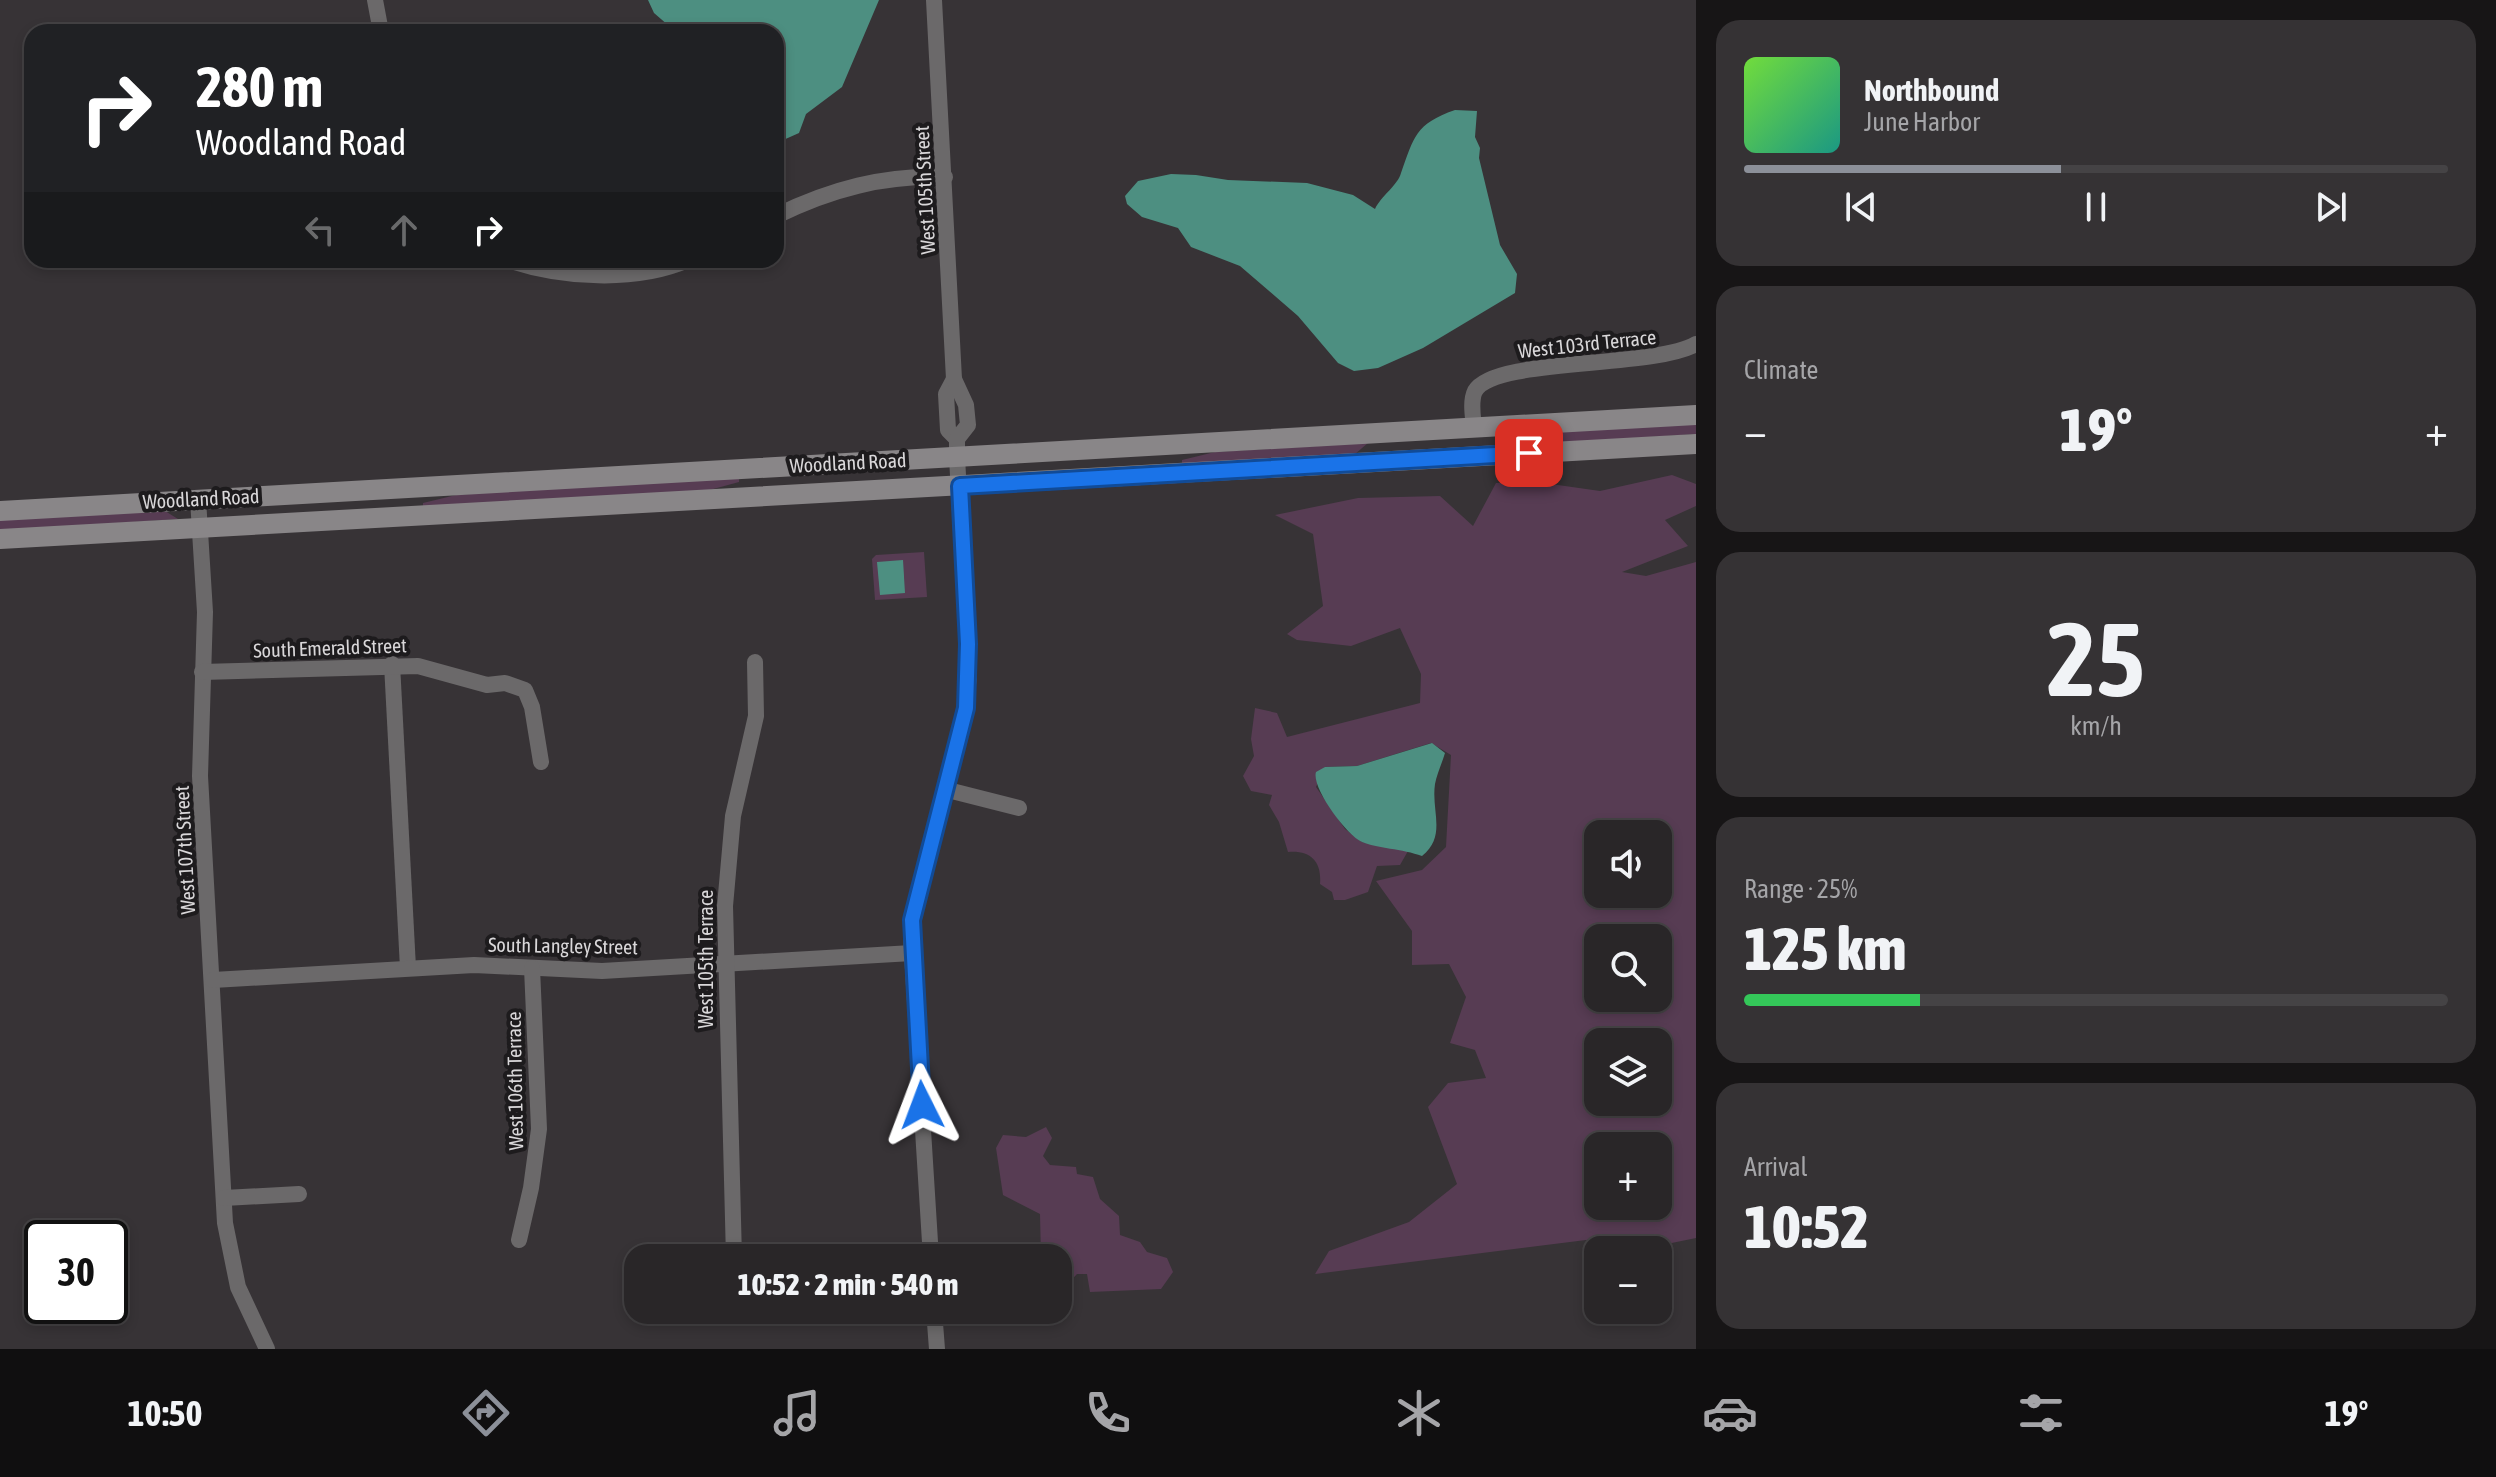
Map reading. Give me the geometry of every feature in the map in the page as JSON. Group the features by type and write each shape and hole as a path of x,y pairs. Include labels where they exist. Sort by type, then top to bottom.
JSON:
{"main road":[{"name":"Woodland Road","path":"0,511 957,448 1474,428 1696,415"},
{"path":"1386,461 1426,430"},
{"name":"Woodland Road","path":"0,539 1696,444"}],"street":[{"path":"375,0 380,24"},
{"name":"West 105th Street","path":"930,1244 912,920 963,721 969,678 957,448 968,425 966,405 954,379 934,0"},
{"path":"784,213 855,184 902,176 945,177"},
{"path":"550,268 581,274 617,274 661,268"},
{"name":"West 103rd Terrace","path":"1474,428 1473,394 1496,376 1550,367 1662,356 1696,344"},
{"name":"West 107th Street","path":"198,499 205,612 200,776 226,1236 238,1287 267,1349"},
{"name":"West 105th Terrace","path":"734,1244 726,873 733,816 756,716 755,662"},
{"path":"392,664 408,968"},
{"name":"South Emerald Street","path":"202,672 392,664 418,666 487,685 505,683 525,690 532,707 541,762"},
{"path":"944,789 1019,808"},
{"name":"South Langley Street","path":"213,980 474,965 602,971 912,953"},
{"name":"West 106th Terrace","path":"519,1240 531,1188 539,1129 532,968"},
{"path":"224,1198 299,1194"},
{"path":"935,1324 937,1349"}],"shaded area":[{"path":"648,0 879,0 842,87 806,114 799,133 784,140 784,24 667,24 654,13"},
{"path":"1455,110 1477,111 1475,137 1480,148 1479,158 1500,245 1517,274 1515,293 1423,348 1378,368 1354,371 1338,363 1298,316 1240,266 1191,247 1178,228 1142,217 1127,204 1125,196 1138,181 1171,174 1307,183 1353,195 1375,209 1399,177 1418,133 1432,121"},
{"path":"1696,424 1696,434 1528,445 1528,440 1568,431"},
{"path":"1368,443 1355,454 1182,464 1182,460 1215,452"},
{"path":"1672,475 1696,484 1696,506 1665,520 1688,546 1622,572 1646,576 1696,562 1696,1238 1672,1243 1672,1236 1584,1236 1584,1240 1315,1274 1329,1251 1409,1222 1457,1184 1428,1107 1448,1083 1486,1078 1475,1050 1450,1043 1466,997 1449,964 1412,965 1412,931 1376,881 1422,870 1446,847 1451,755 1431,743 1357,766 1325,767 1316,787 1345,829 1362,842 1408,851 1400,865 1377,866 1368,892 1345,900 1334,900 1332,892 1320,884 1319,869 1309,855 1288,852 1279,822 1269,805 1272,795 1251,791 1243,776 1254,756 1251,739 1255,708 1277,713 1287,737 1420,703 1421,674 1400,628 1351,646 1297,640 1287,634 1323,606 1313,534 1275,515 1358,498 1440,496 1473,526 1496,483 1537,482 1600,491"},
{"path":"739,476 739,482 706,491 423,507 423,503 456,495"},
{"path":"165,511 178,519 0,531 0,520"},
{"path":"924,552 927,597 875,600 872,559 876,555"},
{"path":"903,560 905,593 880,595 877,562"},
{"path":"1432,743 1445,753 1435,784 1436,832 1430,848 1422,856 1368,844 1355,838 1324,799 1316,772 1325,767 1357,766"},
{"path":"1046,1127 1052,1138 1043,1156 1050,1165 1076,1167 1077,1174 1093,1177 1100,1199 1119,1216 1120,1235 1140,1242 1147,1252 1167,1258 1173,1272 1161,1289 1090,1292 1087,1274 1077,1274 1072,1279 1072,1244 1041,1244 1040,1214 1003,1195 996,1148 1003,1135 1026,1137"}],"route":[{"path":"922,1105 912,920 966,708 969,678 960,486 1529,453"}]}
